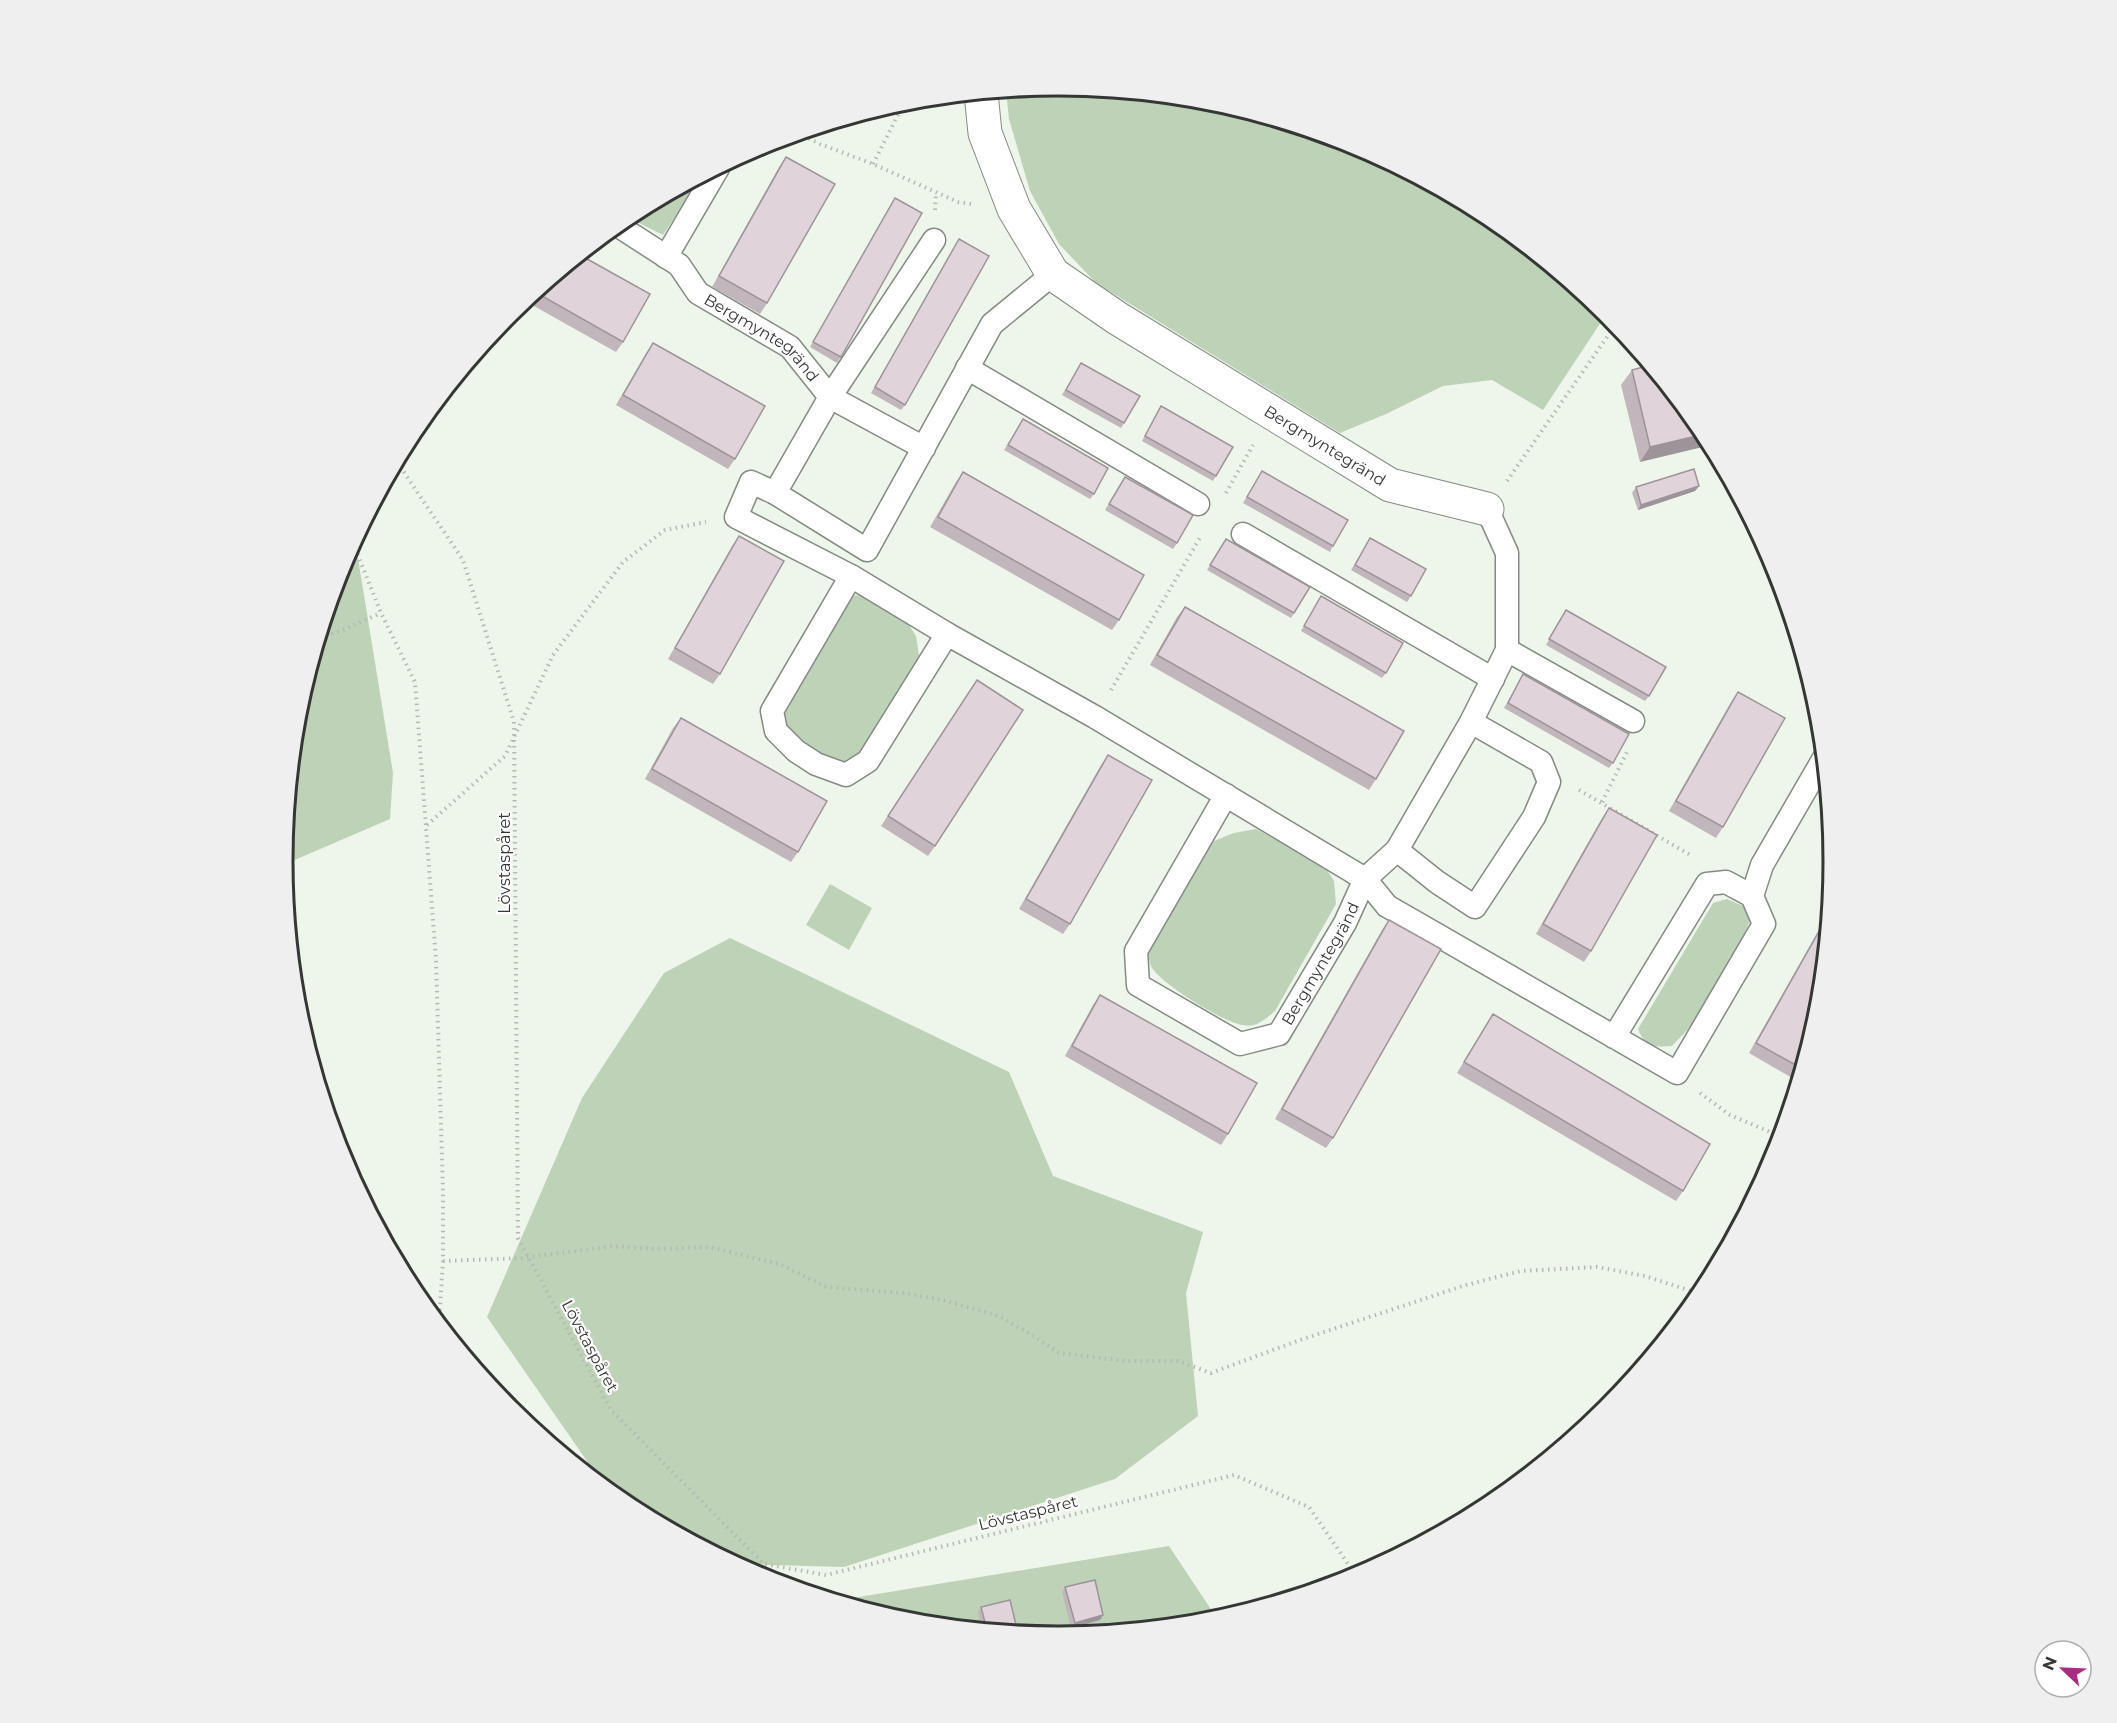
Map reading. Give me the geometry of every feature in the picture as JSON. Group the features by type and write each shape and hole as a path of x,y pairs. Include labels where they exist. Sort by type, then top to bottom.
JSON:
{"street":[{"name":"Bergmyntegränd","path":"982,101 986,133 1014,209 1053,274 1117,318 1390,485 1487,509"}],"lane":[{"path":"666,257 711,180"},
{"name":"Bergmyntegränd","path":"625,230 679,265 698,293 790,347 830,397 924,448"},
{"name":"Bergmyntegränd","path":"775,493 830,397 934,240"},
{"path":"736,517 751,482 775,493 867,550 992,324 1053,274"},
{"path":"968,368 1198,504"},
{"name":"Bergmyntegränd","path":"1226,795 1136,951 1138,985 1240,1044 1279,1035 1344,923 1365,879 1397,850 1471,722 1507,650 1507,553 1487,509"},
{"name":"Bergmyntegränd","path":"736,517 851,576 947,634 1095,717 1365,879 1387,906 1677,1073"},
{"path":"1243,534 1493,679"},
{"path":"851,576 772,711 776,730 796,752 816,764 846,775 868,761 947,634"},
{"path":"1507,650 1633,721"},
{"path":"1397,850 1437,882 1475,907 1534,817 1549,782 1541,762 1471,722"},
{"path":"1752,896 1762,865 1818,769"},
{"path":"1614,1037 1707,884 1726,882 1752,896 1764,924 1677,1073"}],"path":[{"path":"873,164 899,113"},
{"path":"809,138 958,202 1014,209"},
{"path":"1487,509 1611,332"},
{"path":"1225,494 1272,413"},
{"name":"Lövstaspåret","path":"402,469 463,560 514,722 518,1238 611,1410 764,1564 825,1575 1234,1475 1309,1507 1351,1569"},
{"path":"426,825 505,756 553,655 623,561 665,530 736,517"},
{"path":"1095,717 1202,534"},
{"path":"358,555 381,613 415,682 436,960 443,1192 443,1261 440,1312"},
{"path":"328,635 381,613"},
{"path":"1602,802 1637,732 1633,721"},
{"path":"1549,782 1572,786 1702,862 1707,884"},
{"path":"1677,1073 1730,1115 1774,1133"},
{"path":"443,1261 528,1257 614,1246 631,1249 709,1247 779,1264 827,1287 914,1295 943,1300 999,1316 1059,1353 1127,1361 1179,1361 1211,1373 1311,1336 1466,1285 1521,1271 1597,1267 1645,1276 1691,1291 1694,1289"}],"green space":[{"path":"1058,96 1109,98 1208,111 1257,122 1305,137 1351,154 1397,175 1484,225 1525,254 1601,322 1543,410 1492,380 1443,386 1386,414 1340,433 1096,283 1059,244 1030,191 1009,119 1007,98"},
{"path":"692,190 663,235 638,222"},
{"path":"357,555 393,773 390,819 293,861 295,811 308,712 319,663 334,615"},
{"path":"856,595 873,597 905,619 916,636 920,662 855,761 839,763 820,755 788,732 779,711 842,604"},
{"path":"1256,829 1324,865 1334,881 1336,904 1275,1011 1260,1022 1248,1026 1234,1023 1207,1010 1178,991 1156,973 1150,964 1148,952 1192,869 1214,841 1234,833"},
{"path":"830,884 872,908 849,950 806,925"},
{"path":"1727,899 1743,906 1750,920 1738,950 1691,1026 1672,1046 1647,1043 1638,1029 1713,903"},
{"path":"730,938 1009,1072 1053,1176 1203,1232 1186,1293 1198,1416 1115,1479 844,1567 756,1565 676,1524 633,1498 591,1466 592,1469 587,1464 589,1464 487,1317 582,1098 664,973"},
{"path":"1169,1546 1212,1611 1158,1620 1058,1627 959,1620 909,1612 851,1598"}],"building":[{"path":"786,157 835,184 767,303 719,276"},
{"path":"895,198 922,213 841,357 813,342"},
{"path":"959,239 989,256 905,405 875,387"},
{"path":"587,259 650,294 623,342 543,296"},
{"path":"653,343 765,406 735,459 623,395"},
{"path":"1081,363 1140,396 1124,423 1066,390"},
{"path":"1642,367 1695,436 1650,447 1632,370"},
{"path":"1161,406 1233,447 1216,476 1145,436"},
{"path":"1023,419 1108,468 1094,494 1008,445"},
{"path":"1694,469 1699,486 1641,505 1636,487"},
{"path":"1262,471 1348,520 1333,546 1247,497"},
{"path":"963,472 1144,575 1119,620 938,517"},
{"path":"1125,477 1193,515 1177,543 1109,504"},
{"path":"739,536 784,561 720,674 675,648"},
{"path":"1370,538 1426,569 1411,596 1355,565"},
{"path":"1226,539 1310,587 1294,613 1210,565"},
{"path":"1321,596 1403,643 1386,673 1304,626"},
{"path":"1185,607 1404,731 1376,779 1157,655"},
{"path":"1566,610 1666,667 1649,696 1549,639"},
{"path":"1523,674 1629,734 1613,763 1508,703"},
{"path":"977,680 1023,710 935,846 888,816"},
{"path":"1738,692 1785,718 1723,827 1676,801"},
{"path":"681,718 827,801 798,852 652,769"},
{"path":"1108,755 1152,780 1070,924 1026,899"},
{"path":"1609,808 1657,835 1591,951 1543,924"},
{"path":"1389,920 1441,949 1333,1138 1282,1109"},
{"path":"1820,929 1809,1011 1796,1065 1756,1043"},
{"path":"1100,995 1257,1083 1228,1134 1072,1046"},
{"path":"1493,1014 1710,1144 1683,1191 1464,1062"},
{"path":"1095,1580 1103,1615 1075,1623 1065,1587"},
{"path":"1010,1600 1016,1625 985,1623 981,1607"}]}
